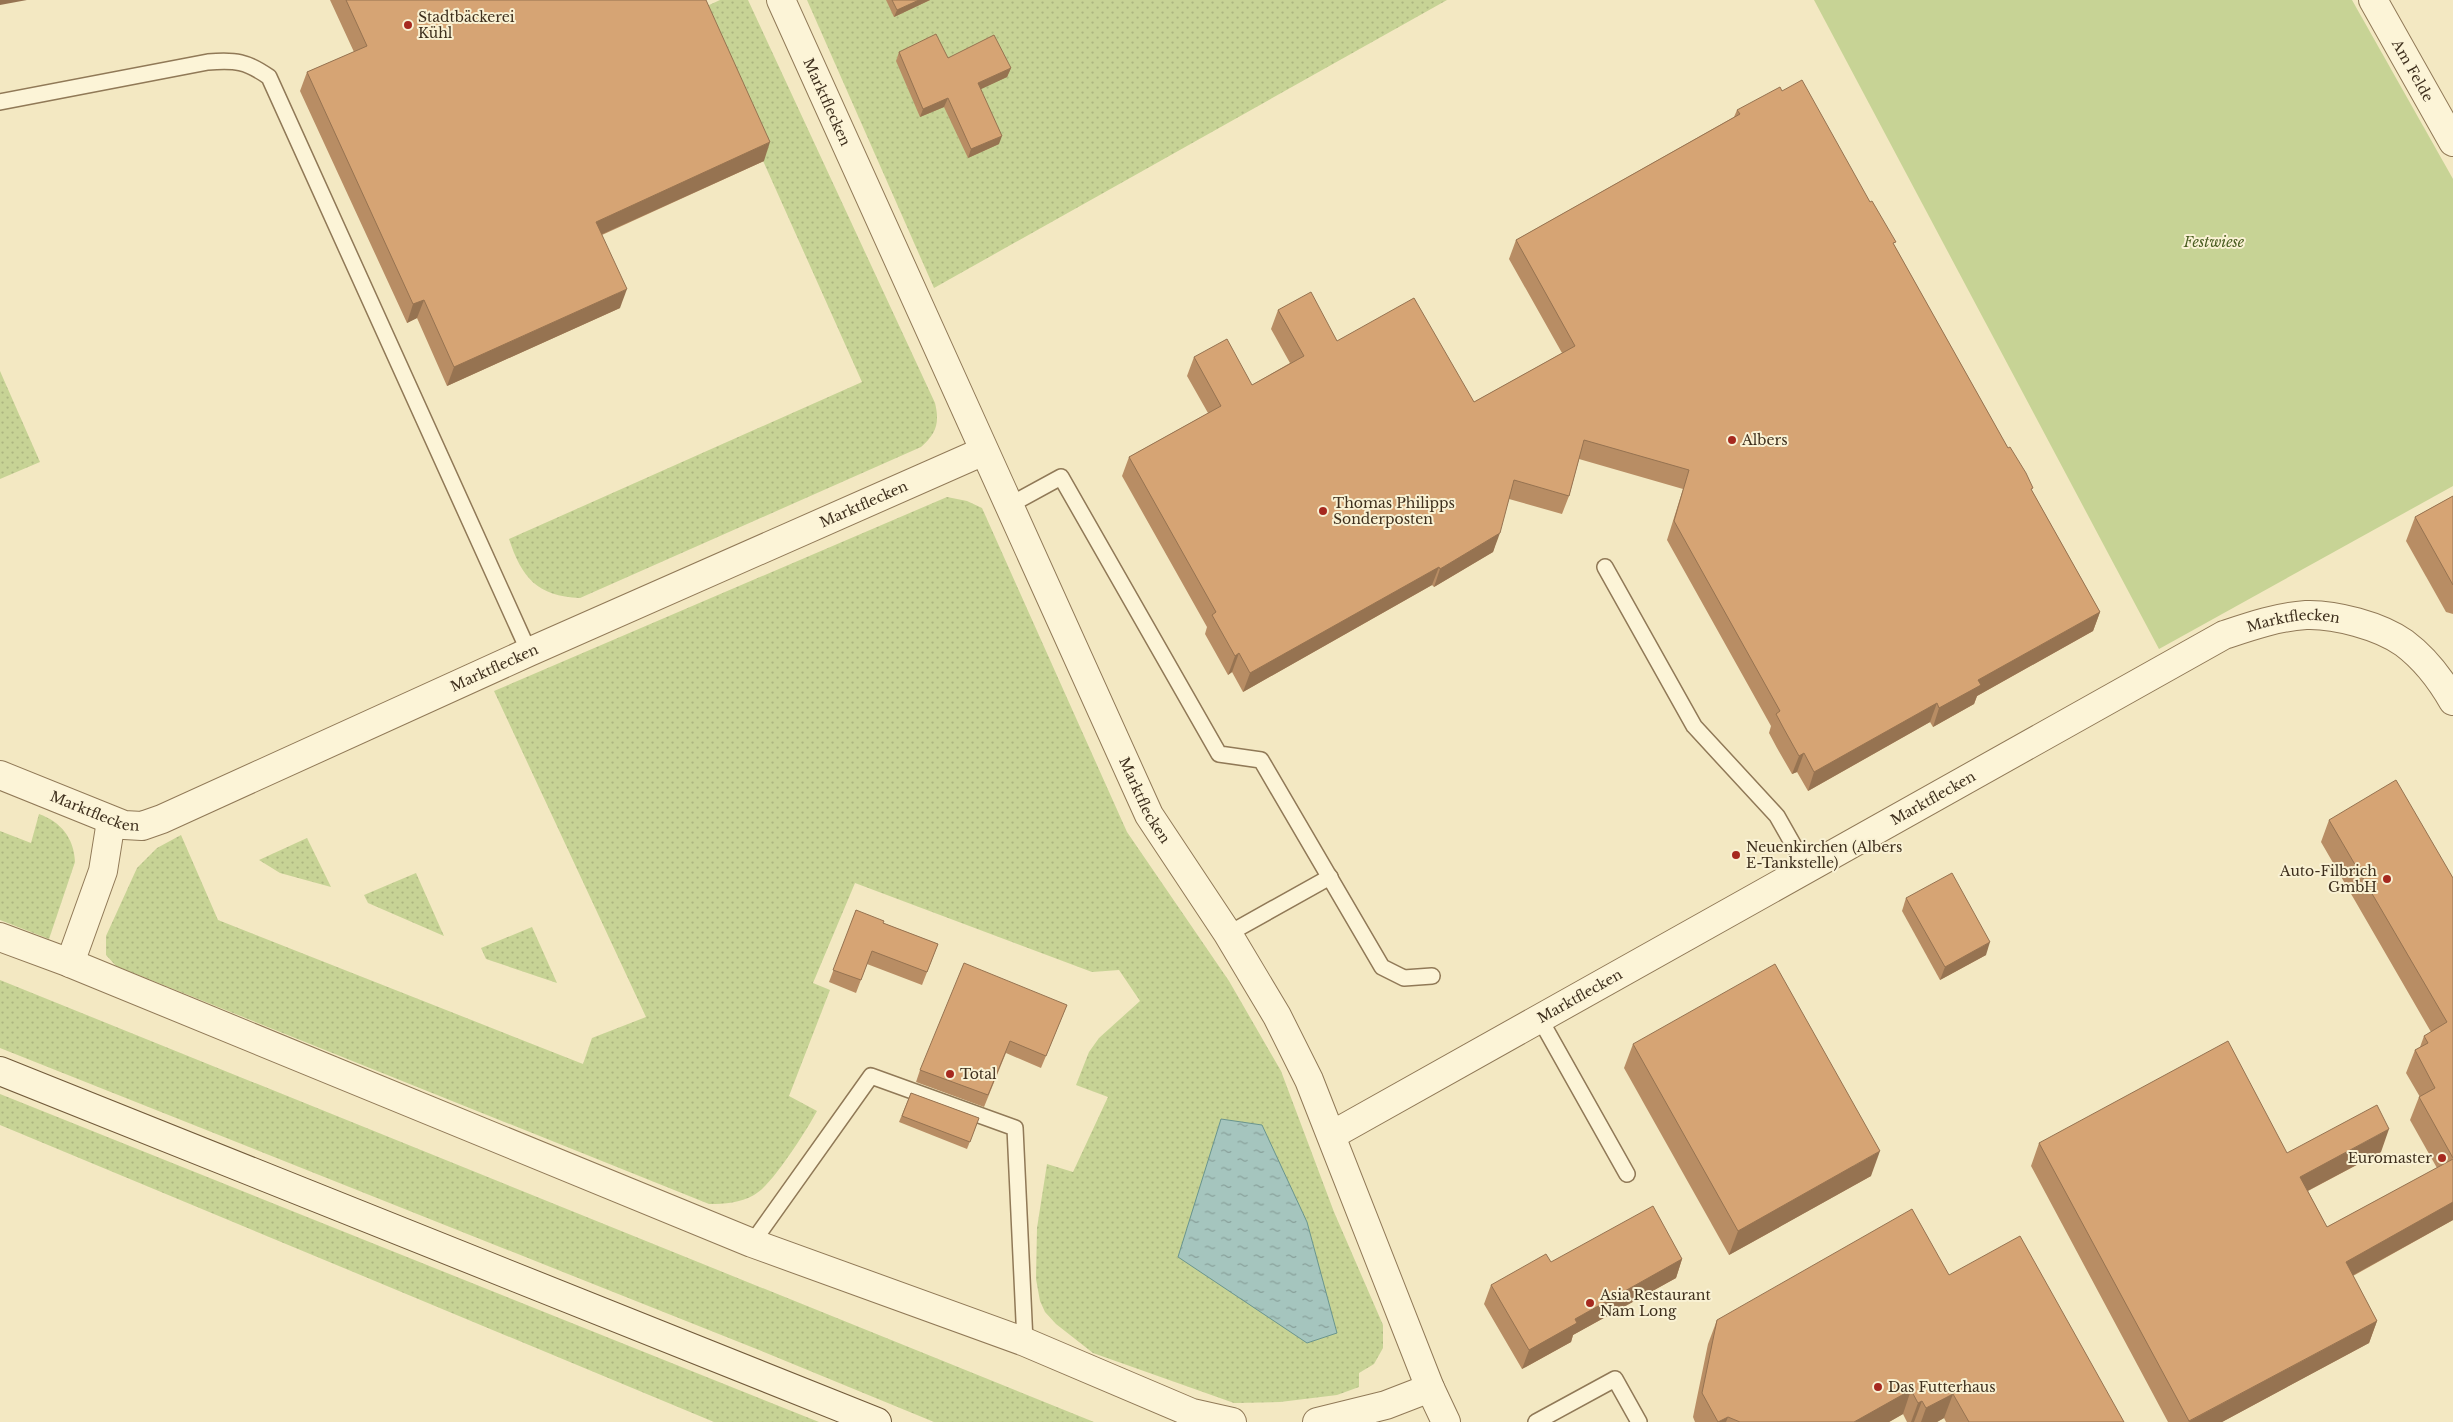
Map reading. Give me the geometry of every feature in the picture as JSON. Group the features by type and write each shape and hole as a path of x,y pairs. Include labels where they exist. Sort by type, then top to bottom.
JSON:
{"street":[{"name":"Marktflecken","path":"781,0 1148,815 1228,934 1277,1016 1309,1080 1430,1388 1446,1422"},
{"name":"Am Felde","path":"2373,0 2453,142"},
{"name":"Marktflecken","path":"0,776 111,821 142,826 162,819 529,652 984,451"},
{"name":"Marktflecken","path":"1332,1135 2224,635 2262,622 2306,615 2333,617 2366,625 2403,643 2436,674 2453,701"},
{"path":"70,963 103,871 111,821"},
{"path":"0,937 70,963 752,1243 1025,1342 1192,1414 1232,1422"},
{"path":"0,1071 877,1422"},
{"path":"1317,1422 1386,1405 1430,1388"}],"lane":[{"path":"0,102 208,62 234,60 252,65 269,78 529,652"},
{"path":"1008,506 1061,477 1219,754 1261,760 1382,967 1404,978 1432,976"},
{"path":"1605,567 1694,726 1776,816 1807,869"},
{"path":"1228,934 1330,877"},
{"path":"1540,1019 1626,1174"},
{"path":"752,1243 871,1076 1015,1128 1025,1342"},
{"path":"1536,1422 1615,1379 1639,1422"}],"green space":[{"path":"720,0 748,0 935,403 936,428 921,447 580,598 553,593 542,589 526,574 514,553 509,539 862,382 696,11"},
{"path":"807,0 1447,0 934,288"},
{"name":"Festwiese","path":"1814,0 2352,0 2453,179 2453,486 2159,649"},
{"path":"0,371 40,462 0,479"},
{"path":"947,497 967,501 982,508 1127,832 1229,981 1281,1071 1334,1212 1383,1325 1383,1348 1374,1364 1359,1373 1359,1387 1337,1395 1280,1402 1234,1403 1093,1353 1056,1324 1045,1312 1040,1301 1036,1279 1037,1228 1047,1164 1073,1172 1108,1097 1076,1085 1089,1052 1099,1038 1140,1001 1119,970 1092,972 855,883 813,983 830,990 789,1096 817,1111 779,1169 761,1190 749,1198 738,1201 709,1204 116,966 106,955 106,936 137,868 157,848 181,835 218,920 583,1064 592,1038 646,1017 494,691"},
{"path":"39,814 60,826 65,832 72,846 75,862 49,939 0,920 0,831 31,843"},
{"path":"307,838 331,887 280,873 259,860"},
{"path":"416,873 444,936 368,903 364,895"},
{"path":"532,927 557,983 486,959 481,948"},
{"path":"0,980 1094,1422 934,1422 754,1348 0,1048"},
{"path":"0,1094 819,1422 714,1422 0,1125"}],"water":[{"path":"1221,1119 1262,1125 1307,1222 1337,1333 1307,1343 1178,1257"}],"building":[{"path":"346,0 706,0 770,142 596,222 627,289 454,367 424,300 413,304 307,72 367,46"},
{"path":"892,0 919,0 897,10"},
{"path":"936,34 948,58 994,35 1011,68 978,83 1002,136 971,149 948,98 923,109 899,52"},
{"name":"Albers","path":"1802,80 1870,202 1872,201 1896,242 1893,243 2008,448 2010,447 2026,473 2033,488 2031,489 2100,612 1978,680 1981,685 1939,708 1937,703 1814,772 1804,753 1799,756 1776,714 1780,711 1674,521 1689,470 1584,440 1569,496 1514,480 1500,533 1440,569 1439,567 1250,673 1239,653 1235,656 1212,615 1216,612 1129,457 1221,406 1194,357 1227,339 1252,385 1304,356 1278,310 1311,292 1337,341 1414,298 1474,402 1575,346 1516,240 1740,114 1737,110 1780,87 1782,91"},
{"path":"2453,496 2453,585 2415,517"},
{"name":"Auto-Filbrich GmbH","path":"2396,780 2453,878 2453,1158 2419,1097 2435,1088 2415,1050 2428,1043 2424,1036 2447,1022 2329,820"},
{"path":"1952,873 1990,942 1945,967 1906,898"},
{"path":"856,910 884,921 883,923 938,944 927,972 872,951 861,980 833,970"},
{"path":"964,963 1067,1005 1046,1056 1010,1041 988,1095 920,1070"},
{"path":"1775,964 1880,1151 1738,1231 1633,1044"},
{"path":"2228,1041 2287,1153 2377,1105 2389,1129 2300,1177 2327,1227 2453,1159 2453,1202 2346,1262 2377,1321 2189,1421 2039,1143"},
{"path":"911,1093 979,1118 970,1142 902,1116"},
{"path":"1653,1206 1682,1259 1575,1319 1577,1323 1529,1350 1491,1285 1546,1254 1551,1262"},
{"path":"1912,1209 1949,1275 2020,1236 2124,1422 1969,1422 1953,1394 1926,1408 1922,1401 1918,1403 1911,1390 1854,1422 1740,1422 1728,1417 1718,1422 1702,1393 1717,1320"}],"place":[{"name":"Stadtbäckerei Kühl","path":"408,25"},
{"name":"Albers","path":"1732,440"},
{"name":"Thomas Philipps Sonderposten","path":"1323,511"},
{"name":"Neuenkirchen (Albers E-Tankstelle)","path":"1736,855"},
{"name":"Auto-Filbrich GmbH","path":"2387,879"},
{"name":"Total","path":"950,1074"},
{"name":"Euromaster","path":"2442,1158"},
{"name":"Asia Restaurant Nam Long","path":"1590,1303"},
{"name":"Das Futterhaus","path":"1878,1387"}]}
